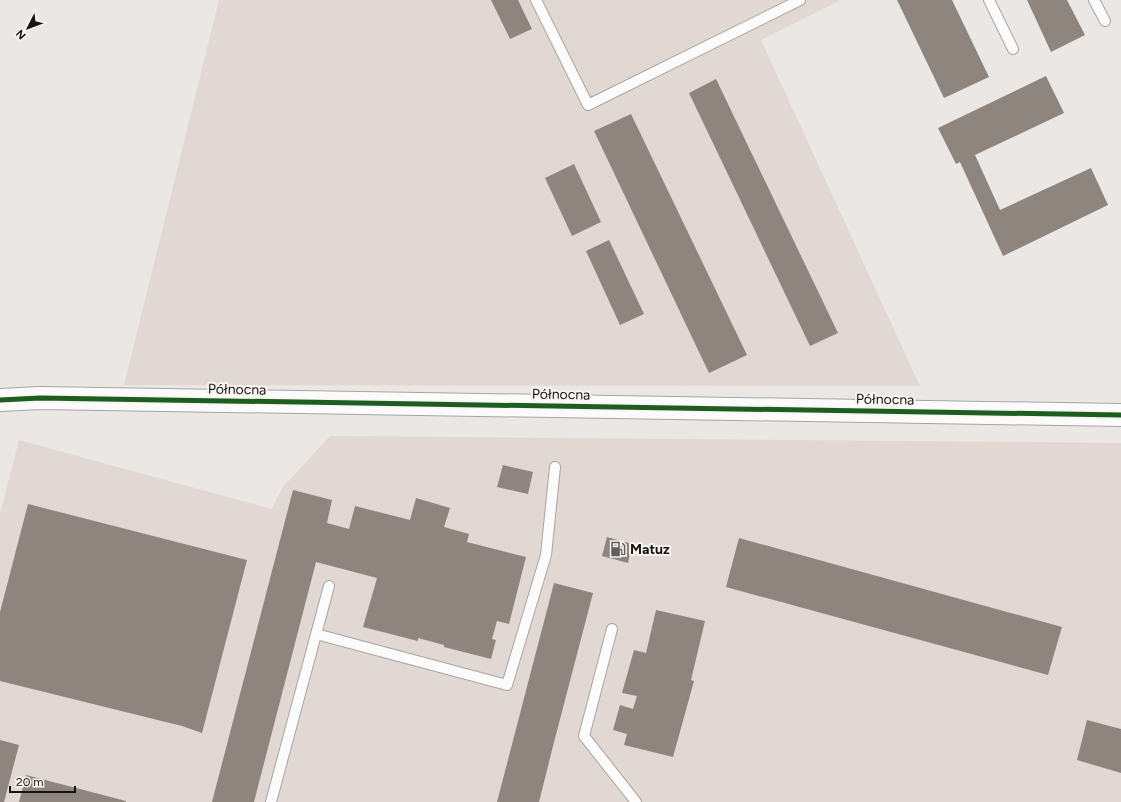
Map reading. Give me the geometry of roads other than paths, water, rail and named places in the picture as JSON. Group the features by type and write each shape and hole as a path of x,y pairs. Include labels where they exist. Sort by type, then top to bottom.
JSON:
{"street":[{"name":"Północna","path":"0,400 64,398 1121,415"}],"lane":[{"path":"536,0 588,105 800,0"},
{"path":"989,0 1013,49"},
{"path":"1094,0 1104,21"},
{"path":"316,634 507,685 546,555 554,466"},
{"path":"271,802 329,586"},
{"path":"612,629 584,736 636,802"}],"place":[{"name":"Matuz","path":"618,549"}]}
